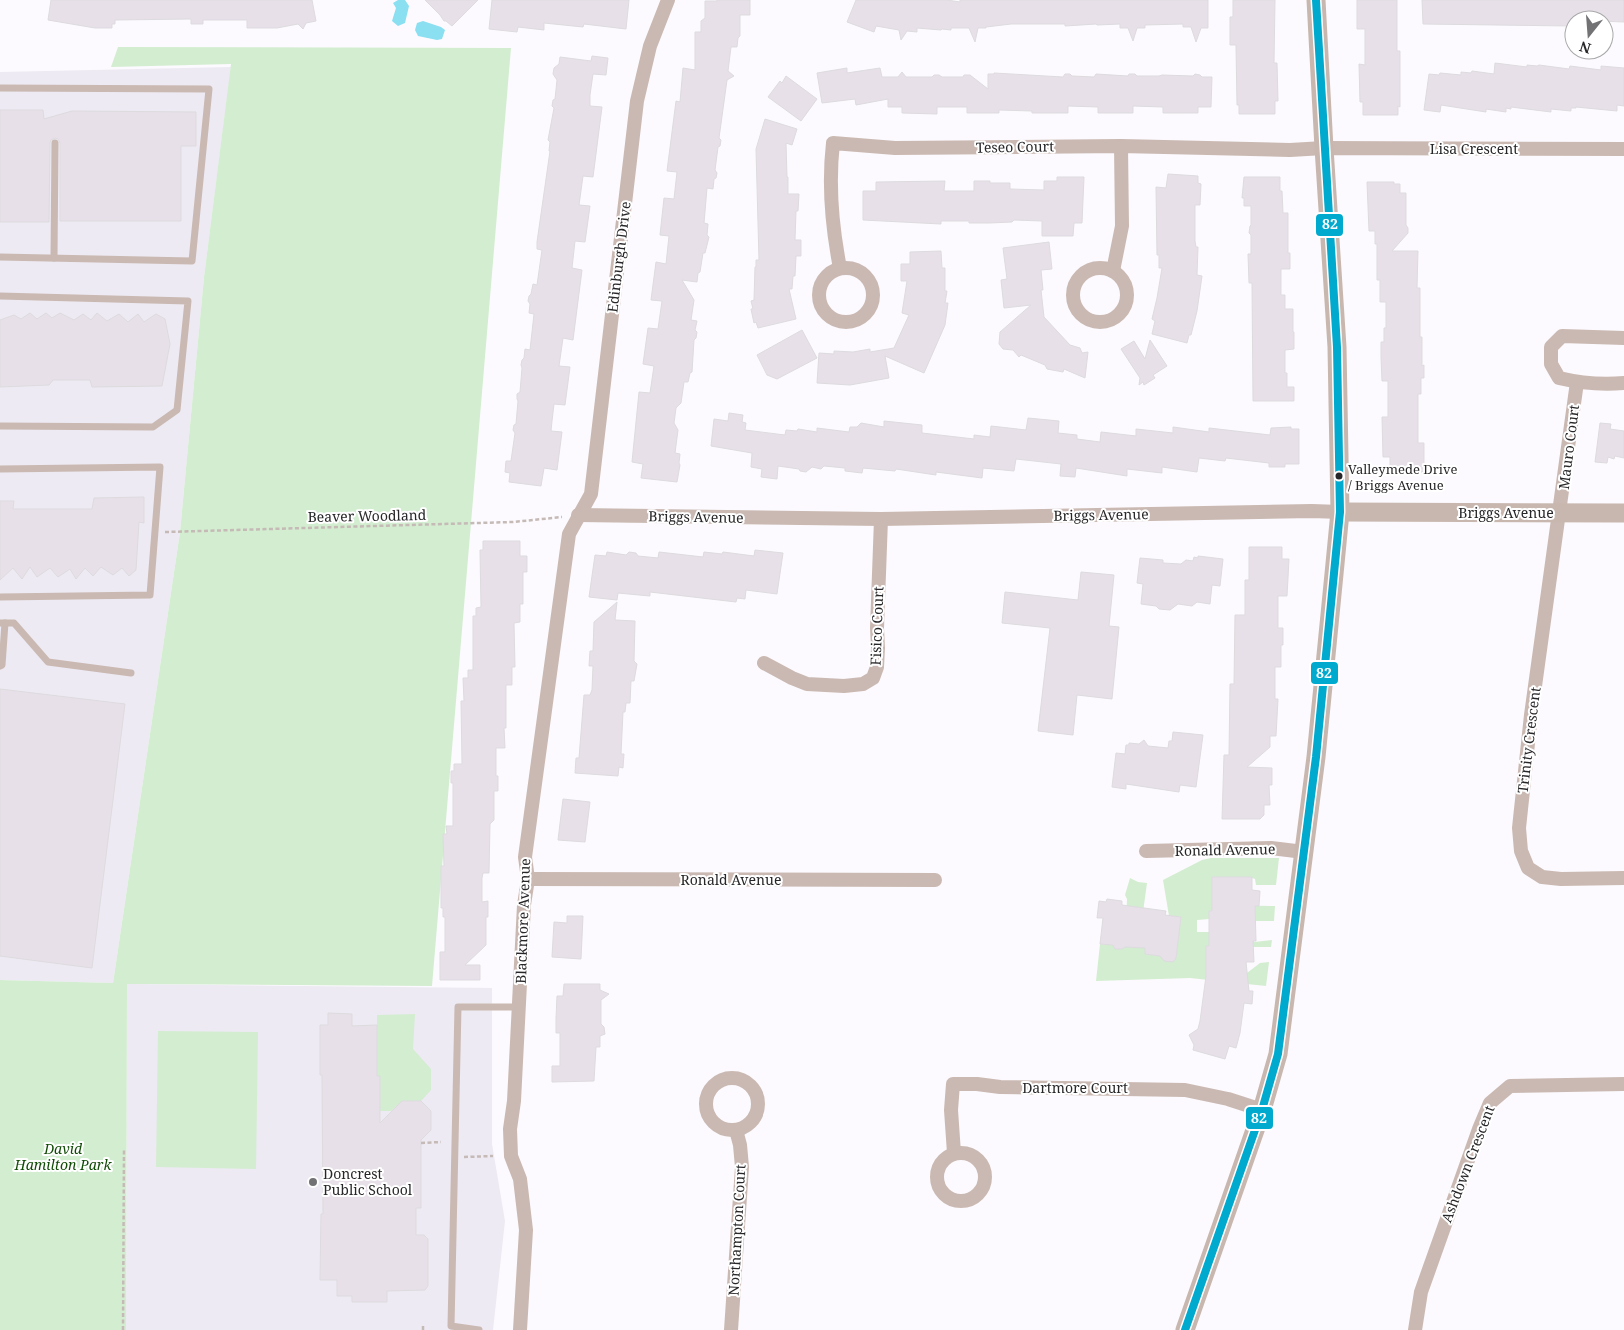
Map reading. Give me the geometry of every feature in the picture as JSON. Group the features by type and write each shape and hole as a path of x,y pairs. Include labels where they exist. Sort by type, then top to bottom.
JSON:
{"street":[{"name":"Edinburgh Drive","path":"578,515 591,494 638,101 650,46 668,0"},
{"path":"1185,1330 1262,1110 1278,1054 1316,757 1340,512 1337,347 1316,0"},
{"name":"Teseo Court","path":"840,268 833,233 831,208 830,170 833,143 895,148 1121,146 1290,150 1324,148"},
{"path":"1113,271 1122,226 1121,146"},
{"name":"Lisa Crescent","path":"1324,148 1624,149"},
{"path":"1624,338 1562,336 1551,347 1552,364 1559,378 1577,382 1624,383"},
{"name":"Mauro Court","path":"1560,513 1577,382"},
{"name":"Briggs Avenue","path":"578,515 880,519 1312,511 1624,513"},
{"name":"Trinity Crescent","path":"1560,513 1531,714 1519,828 1521,851 1528,868 1542,877 1561,879 1624,878"},
{"name":"Blackmore Avenue","path":"520,1330 526,1230 520,1179 511,1156 510,1129 514,1101 520,1007 524,905 528,880 525,857 569,534 578,515"},
{"name":"Fisico Court","path":"764,663 807,684 844,686 863,684 873,678 877,667 878,648 880,519"},
{"name":"Ronald Avenue","path":"1146,851 1271,848 1304,852"},
{"name":"Ronald Avenue","path":"528,880 935,880"},
{"name":"Dartmore Court","path":"954,1153 951,1110 953,1084 977,1084 1000,1087 1185,1090 1228,1099 1262,1110"},
{"name":"Ashdown Crescent","path":"1415,1330 1421,1292 1479,1129 1490,1104 1510,1086 1624,1084"},
{"name":"Northampton Court","path":"731,1330 742,1167 740,1145 736,1130"}],"lane":[{"path":"0,88 209,89 192,261 0,257"},
{"path":"54,258 55,143"},
{"path":"0,296 188,301 177,410 153,427 0,426"},
{"path":"0,469 160,467 150,595 0,597"},
{"path":"0,666 2,665 2,623 14,623 48,662 131,673"},
{"path":"479,1330 451,1326 458,1008 520,1007"}],"path":[{"name":"Beaver Woodland","path":"156,533 513,522 578,515"},
{"path":"421,1143 441,1142"},
{"path":"123,1330 124,1149"},
{"path":"462,1163 462,1157 493,1156"}],"shaded area":[{"path":"231,67 204,277 180,532 113,983 0,980 0,72"},
{"name":"Doncrest Public School","path":"127,984 492,988 492,1144 505,1221 493,1330 126,1330"}],"green space":[{"name":"David Hamilton Park","path":"118,47 511,48 432,986 127,984 126,1330 0,1330 0,980 113,983 180,532 204,277 231,64 111,67"},
{"path":"1211,858 1279,858 1276,885 1256,885 1255,879 1249,877 1212,877 1212,905 1275,906 1274,921 1255,921 1246,911 1209,911 1209,919 1197,920 1197,932 1209,932 1209,939 1254,942 1272,940 1271,947 1206,947 1206,976 1247,973 1260,963 1269,962 1266,986 1190,978 1096,981 1100,944 1113,945 1116,949 1125,947 1127,899 1125,895 1130,878 1138,882 1147,883 1140,934 1147,935 1145,954 1160,956 1173,961 1176,958 1181,917 1169,916 1163,880 1202,860"},
{"path":"415,1014 413,1049 431,1069 431,1090 421,1101 402,1101 391,1111 380,1111 380,1076 377,1076 377,1015"},
{"path":"158,1031 258,1032 256,1169 156,1167"}],"water":[{"path":"398,0 405,0 409,6 405,23 398,26 392,21 396,8 393,3"},
{"path":"423,21 445,30 442,39 437,40 418,36 415,30 417,23"}],"building":[{"path":"51,0 312,0 316,21 306,23 303,29 298,24 277,28 247,28 247,20 203,20 203,24 191,24 191,19 115,20 112,28 95,28 48,20"},
{"path":"425,0 478,0 452,26 444,21"},
{"path":"492,0 629,0 626,29 584,24 583,27 544,23 544,30 518,27 517,32 489,29"},
{"path":"750,0 750,15 740,15 740,36 737,47 731,47 728,71 734,76 727,80 719,138 721,140 718,147 715,170 717,173 716,178 714,179 713,189 707,188 704,223 708,224 707,235 709,237 705,253 703,253 697,282 682,280 694,300 691,320 697,321 695,330 697,332 694,340 692,372 688,382 684,382 681,403 676,408 674,423 678,430 675,453 680,454 680,465 677,482 641,478 643,464 632,462 639,392 650,393 654,366 643,364 648,328 658,329 662,301 651,300 656,262 666,264 669,236 660,235 664,198 674,199 677,172 667,171 676,101 680,102 683,68 695,70 695,32 701,32 701,21 705,18 705,1"},
{"path":"856,0 947,0 960,2 960,0 1208,0 1208,28 1201,28 1196,42 1191,27 1183,27 1183,24 1145,25 1145,28 1137,28 1133,41 1128,28 1120,28 1120,24 1065,26 1065,24 1011,24 986,27 978,28 975,42 969,28 941,30 917,28 917,32 907,31 901,40 899,30 876,26 874,32 847,22"},
{"path":"1233,0 1275,0 1274,63 1277,63 1278,101 1275,101 1275,114 1239,114 1239,105 1237,105 1236,45 1230,45 1230,17 1233,17"},
{"path":"1357,0 1397,0 1397,51 1400,51 1400,107 1398,106 1398,115 1363,115 1363,102 1360,102 1359,64 1365,65 1365,29 1357,29"},
{"path":"1422,0 1624,0 1624,22 1614,22 1614,10 1564,10 1564,26 1423,24"},
{"path":"592,56 608,58 606,75 593,74 590,95 590,106 602,107 593,177 583,176 579,205 590,206 585,242 575,241 572,268 582,270 573,340 563,338 559,366 570,367 565,405 554,404 551,431 562,432 557,470 544,468 541,486 509,482 510,473 505,472 506,461 511,461 515,433 513,430 516,424 517,394 520,392 521,365 525,349 530,350 534,314 529,313 530,304 528,301 533,284 537,285 542,250 537,249 537,242 550,151 550,142 548,140 554,108 552,106 555,99 557,80 553,74 554,68 559,64 560,57 591,61"},
{"path":"1495,63 1527,67 1527,65 1539,65 1569,69 1570,66 1601,70 1601,66 1624,68 1624,106 1617,105 1617,111 1576,107 1571,108 1571,111 1551,109 1551,112 1511,107 1511,109 1506,108 1506,112 1486,109 1486,112 1441,105 1440,112 1424,110 1429,74 1461,75 1461,72 1471,73 1472,71 1494,74"},
{"path":"847,68 847,73 880,68 882,77 898,77 902,72 906,77 932,77 939,75 942,77 963,77 964,75 970,75 988,89 988,74 994,73 1063,77 1065,74 1094,77 1096,74 1193,76 1195,74 1202,77 1212,77 1211,107 1198,107 1198,113 1163,113 1163,107 1133,106 1133,113 1098,113 1098,107 1068,106 1068,113 1032,113 1032,111 999,110 999,113 967,113 967,107 937,107 937,114 902,113 902,107 888,107 888,99 856,105 855,99 822,103 817,73"},
{"path":"786,76 817,99 801,121 768,97 780,81 782,83"},
{"path":"0,110 43,110 44,119 72,111 196,112 196,146 181,146 181,221 60,221 60,143 55,138 50,143 49,222 0,222"},
{"path":"765,119 797,129 792,145 786,143 787,177 788,194 799,194 798,211 796,211 795,240 801,240 801,256 796,256 795,276 793,276 792,289 789,289 796,319 758,328 756,322 754,323 751,309 753,309 751,301 754,300 756,260 759,260 756,149"},
{"path":"1168,174 1198,176 1198,183 1201,184 1200,205 1195,205 1195,241 1196,247 1198,247 1197,275 1202,276 1197,311 1187,343 1152,334 1155,321 1152,319 1162,268 1159,268 1159,255 1157,255 1156,187 1166,188"},
{"path":"1057,177 1084,177 1082,223 1074,223 1073,236 1042,236 1042,221 1014,220 1012,222 969,223 969,221 941,221 941,224 863,220 863,191 876,191 876,182 945,181 944,191 974,191 974,181 990,181 990,183 1010,183 1010,189 1044,190 1044,181 1057,181"},
{"path":"1244,177 1280,177 1283,213 1288,213 1288,253 1290,253 1290,269 1281,269 1281,295 1285,295 1285,309 1293,309 1294,332 1294,349 1285,350 1285,373 1287,373 1287,387 1294,387 1294,401 1253,401 1252,283 1249,283 1248,254 1251,254 1251,235 1249,233 1251,206 1244,206 1244,198 1242,198"},
{"path":"1367,182 1394,182 1394,184 1400,184 1400,193 1406,193 1406,225 1408,233 1392,251 1418,251 1417,288 1420,288 1420,337 1422,337 1424,378 1421,378 1421,394 1418,394 1418,443 1424,443 1424,472 1390,472 1390,457 1383,457 1382,417 1388,417 1388,381 1382,381 1381,342 1384,342 1384,328 1386,328 1386,302 1380,302 1380,280 1377,280 1375,231 1369,231"},
{"path":"1049,242 1052,269 1041,270 1044,317 1070,345 1080,348 1082,353 1088,352 1085,378 1064,369 1063,372 1047,369 1045,365 1021,355 1019,357 1013,350 1003,349 999,344 1000,332 1031,305 1004,308 1001,280 1007,279 1003,248"},
{"path":"941,251 942,268 945,268 945,291 947,291 945,303 948,303 945,325 924,373 885,356 889,378 850,385 817,383 819,353 834,354 834,351 853,352 870,349 870,352 894,348 909,315 902,313 907,281 901,281 901,264 910,264 910,252"},
{"path":"30,313 37,319 46,313 52,318 60,313 74,320 83,314 91,320 97,313 107,321 119,314 128,322 138,314 144,322 156,314 165,319 170,344 162,386 92,387 90,380 53,380 49,385 0,387 0,320 14,315 21,319"},
{"path":"802,330 817,358 777,379 767,375 757,355"},
{"path":"1150,340 1167,366 1153,375 1155,378 1144,385 1143,382 1139,385 1140,378 1121,349 1134,341 1145,359"},
{"path":"729,413 743,415 742,422 746,423 745,430 785,435 786,430 797,431 798,429 817,432 817,428 849,432 850,427 857,427 861,423 884,427 884,421 922,425 922,433 974,439 974,435 990,437 991,426 1026,430 1028,418 1059,421 1058,433 1077,435 1077,439 1100,442 1101,432 1136,436 1136,429 1173,433 1173,427 1209,432 1209,428 1270,435 1271,428 1291,427 1291,429 1299,429 1299,464 1285,464 1285,467 1269,467 1269,463 1226,458 1225,461 1199,458 1197,472 1162,467 1162,473 1127,469 1127,476 1076,468 1075,477 1060,476 1061,464 1016,459 1014,471 983,468 982,478 936,472 936,475 896,469 895,471 863,468 862,473 845,471 845,468 824,466 821,469 812,467 806,472 778,466 777,479 761,477 762,469 751,467 752,453 711,446 714,419 728,421"},
{"path":"1600,423 1611,424 1610,429 1624,431 1624,458 1615,456 1614,459 1608,457 1607,463 1595,462"},
{"path":"144,497 144,523 139,522 136,570 129,576 122,568 113,575 101,567 93,576 85,568 76,579 70,569 58,577 50,568 37,577 30,567 22,579 13,568 0,580 0,501 14,501 13,509 92,509 94,498"},
{"path":"483,541 520,541 520,556 527,556 527,572 523,572 523,604 520,604 520,622 514,623 515,667 512,667 512,685 506,685 505,748 496,748 498,791 494,791 494,820 490,824 489,873 483,873 482,878 482,902 488,901 486,945 465,965 480,965 480,980 440,980 440,952 445,952 445,917 443,917 443,908 441,908 441,866 444,866 443,834 447,834 446,826 453,826 453,783 451,783 451,771 454,771 454,764 462,764 461,701 464,701 463,678 468,678 468,670 473,670 473,616 476,616 476,608 481,607 480,550 483,550"},
{"path":"1249,547 1282,547 1282,559 1289,559 1287,596 1278,596 1278,628 1283,628 1283,645 1281,645 1281,667 1275,667 1275,699 1278,699 1276,736 1270,736 1270,747 1247,767 1272,768 1272,785 1269,785 1270,805 1264,805 1264,815 1260,819 1222,819 1224,755 1229,755 1230,684 1234,684 1235,615 1245,615 1245,580 1249,580"},
{"path":"755,550 783,553 777,594 746,590 745,599 737,598 736,602 650,592 650,596 618,593 617,600 589,597 595,555 606,556 607,552 626,555 629,552 636,553 638,556 658,558 659,552 703,557 704,552 722,554 723,552 754,556"},
{"path":"1198,556 1223,559 1220,586 1212,585 1210,604 1197,602 1192,606 1178,604 1170,610 1141,604 1143,584 1137,583 1140,558 1163,560 1163,563 1181,564 1186,560 1193,561 1194,557 1198,558"},
{"path":"1081,572 1114,575 1109,626 1119,627 1112,699 1077,695 1073,735 1038,731 1050,628 1002,623 1005,592 1078,600"},
{"path":"617,602 615,620 635,621 634,661 637,664 634,681 631,681 630,703 626,703 625,712 623,712 621,754 624,754 623,768 619,767 618,776 575,773 576,758 579,758 584,695 590,695 592,690 593,666 589,666 590,651 593,651 594,622"},
{"path":"0,689 125,704 92,968 0,956"},
{"path":"1173,732 1203,735 1196,787 1180,785 1179,792 1126,784 1126,789 1112,787 1116,753 1125,754 1126,745 1129,745 1129,743 1139,744 1144,740 1148,746 1168,748 1169,741 1172,741"},
{"path":"563,799 590,802 585,842 558,840"},
{"path":"1212,877 1252,877 1252,890 1260,891 1259,906 1255,906 1256,941 1253,941 1254,962 1246,962 1249,991 1253,991 1252,1004 1244,1003 1236,1048 1229,1046 1225,1059 1193,1050 1194,1045 1189,1035 1198,1029 1200,1021 1206,976 1206,946 1209,946 1209,911 1212,911"},
{"path":"1107,899 1122,901 1122,905 1166,911 1165,915 1181,917 1176,958 1173,962 1164,961 1160,956 1145,954 1145,948 1125,947 1115,949 1113,945 1100,944 1103,918 1097,918 1099,901 1106,902"},
{"path":"567,916 583,916 581,959 552,957 554,922 567,923"},
{"path":"564,984 600,984 600,990 609,994 601,1000 601,1024 604,1027 605,1034 600,1036 600,1047 596,1047 594,1081 552,1082 552,1066 560,1066 560,1033 556,1033 557,996 563,996"},
{"path":"328,1013 352,1014 352,1026 377,1025 377,1076 380,1076 380,1123 402,1101 421,1101 431,1111 431,1130 421,1140 421,1208 416,1208 416,1235 424,1235 428,1239 428,1286 425,1290 387,1291 387,1302 352,1302 352,1296 337,1296 337,1280 320,1280 321,1214 323,1214 320,1025 328,1025"}],"transit line":[{"name":"82","path":"1185,1330 1262,1110 1278,1054 1316,757 1340,512 1337,347 1316,0"}],"place":[{"name":"Valleymede Drive / Briggs Avenue","path":"1339,476"},
{"name":"Doncrest Public School","path":"313,1182"}]}
